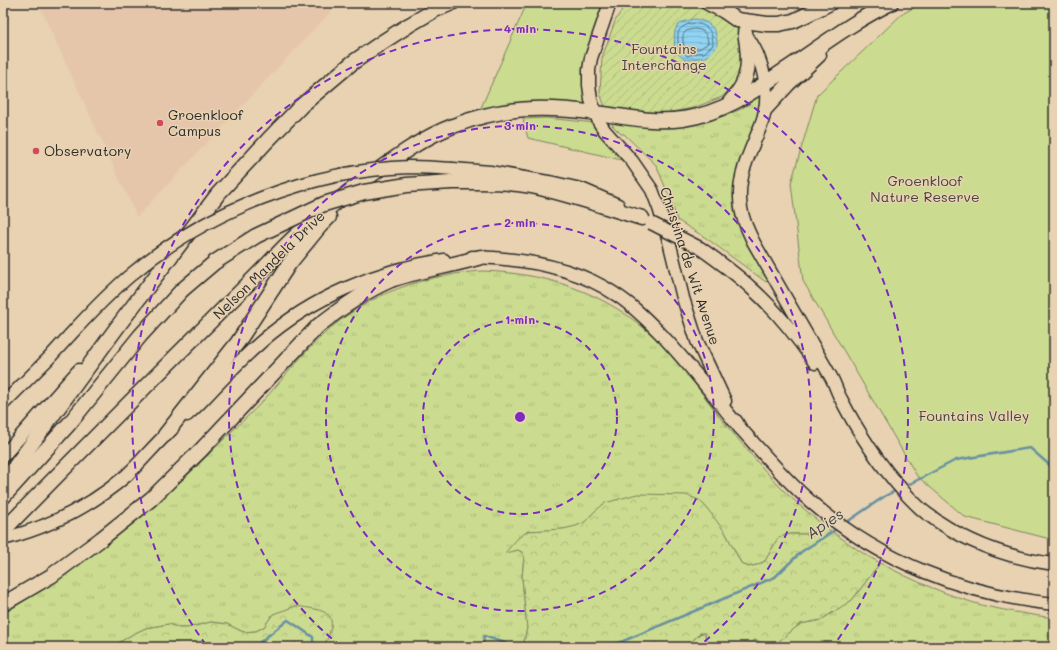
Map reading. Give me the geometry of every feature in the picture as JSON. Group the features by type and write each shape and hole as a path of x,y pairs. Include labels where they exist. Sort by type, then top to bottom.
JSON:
{"highway":[{"path":"3,483 121,322 218,194 289,118 352,63 381,42 413,22 452,3"},
{"path":"708,3 737,20 767,24 779,24 793,21 830,3"},
{"path":"766,108 788,84 813,61 835,36 891,3"},
{"path":"726,106 736,97 747,75 749,55 745,32"},
{"name":"Nelson Mandela Drive","path":"3,531 304,228 397,156 430,136 454,125 480,116 528,108 558,109 645,120 664,121 685,119 726,106 751,93 835,36"},
{"path":"3,497 69,424 140,336 182,290 215,262 256,236 318,206 364,192 407,185 452,175 494,183 530,186 566,194 646,221"},
{"path":"165,435 238,342 290,264 320,226 360,184"},
{"path":"3,604 51,576 151,499 201,450 318,326 338,310 360,296 389,281 414,273 453,265 481,257"}],"main road":[{"name":"Christina de Wit Avenue","path":"610,3 591,58 589,70 590,92 595,113 605,131 632,161 652,190 667,234 683,298 697,341 722,396 740,428 784,476 812,502 857,536 891,556 950,582 1020,600 1054,604"},
{"path":"737,20 759,58 765,84 766,99 766,108 762,123 741,180 740,208 754,244 831,377 853,422 894,481 925,513 966,538 992,549 1036,562 1054,564"},
{"path":"3,404 106,297 133,273 167,247 194,231 252,201 295,186 368,171 410,167 452,175"},
{"path":"646,221 700,248 739,277 768,304 785,323 840,398"},
{"path":"3,540 60,520 86,506 116,484 261,342 315,304 358,283 418,264 458,258 481,257 515,259 550,266 593,282 615,294 636,310 669,343 740,428"},
{"path":"3,456 121,322"}],"shaded area":[{"name":"Groenkloof Campus","path":"38,3 339,3 137,217"}],"green space":[{"path":"527,3 607,3 600,22 590,105 558,102 522,102 480,110"},
{"name":"Fountains Interchange","path":"626,3 689,3 719,12 743,34 746,65 737,82 722,97 693,108 666,113 641,113 619,111 605,107 600,93 602,58 615,21"},
{"name":"Groenkloof Nature Reserve","path":"923,3 1054,3 1054,540 965,517 917,476 803,281 791,183 817,95 902,14"},
{"path":"765,93 734,198 770,278 766,282 706,238 677,220 672,203 656,165 624,134 621,134 612,125 613,122 665,127 685,126 700,123 739,110"},
{"path":"546,118 596,123 626,161 528,138 523,119"},
{"path":"482,271 509,273 559,283 583,291 606,302 628,316 648,331 675,359 727,426 779,486 824,526 817,534 790,534 778,538 765,561 748,567 741,563 725,532 594,512 588,520 574,527 558,530 528,531 506,553 518,550 522,552 524,556 522,578 527,628 523,647 321,647 327,641 273,614 264,627 256,631 243,632 227,624 211,622 187,628 179,628 169,624 146,628 112,647 3,647 3,614 77,565 124,530 169,492 262,402 300,358 325,333 342,319 360,307 398,288 439,277"},
{"path":"637,494 686,495 699,500 725,532 741,563 748,567 765,561 778,538 790,534 817,534 824,526 861,552 880,563 852,600 821,620 800,624 778,642 766,644 755,640 742,647 710,647 706,641 705,633 700,633 691,642 677,647 523,647 527,628 522,578 524,556 522,552 518,550 505,553 518,538 528,531 563,529 576,526 585,522 605,503"},
{"path":"880,563 931,588 958,598 1002,610 1054,618 1054,647 742,647 755,640 766,644 778,642 800,624 821,620 852,600"},
{"path":"296,606 322,611 330,618 331,623 329,636 321,647 112,647 146,628 169,624 179,628 187,628 211,622 227,624 243,632 256,631 264,627 273,614"},
{"path":"701,633 705,633 706,641 710,647 677,647 691,642"}],"water":[{"path":"694,19 705,22 712,27 716,35 717,46 708,56 685,60 674,51 675,30 681,23"}],"waterway":[{"name":"Apies","path":"904,487 956,460 1030,448 1054,469"},
{"name":"Apies","path":"844,524 885,496 897,490"},
{"name":"Apies","path":"609,647 775,577 801,552 838,528"},
{"name":"Apies","path":"254,647 288,620 313,637 313,647"},
{"name":"Apies","path":"483,647 484,636 505,643 508,647"}],"place":[{"name":"Groenkloof Campus","path":"160,123"},
{"name":"Observatory","path":"36,151"}],"park label":[{"name":"Fountains Valley","path":"974,416"}]}
